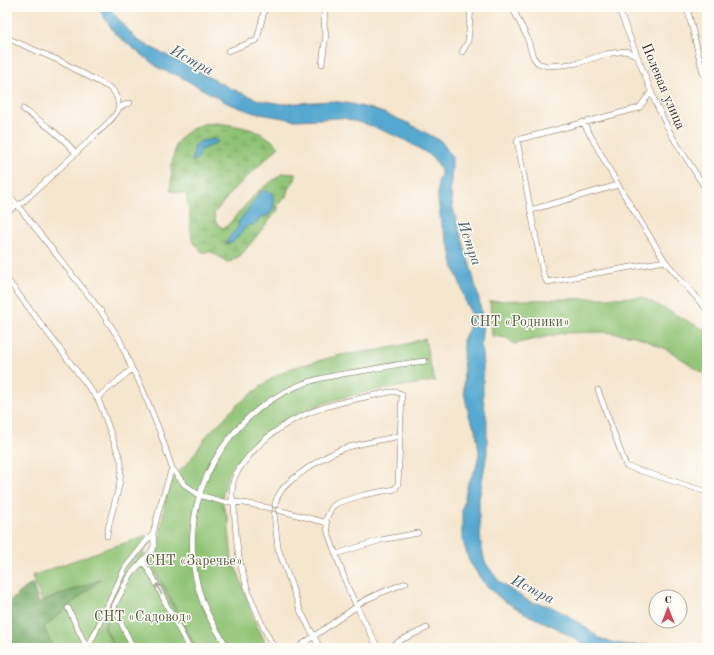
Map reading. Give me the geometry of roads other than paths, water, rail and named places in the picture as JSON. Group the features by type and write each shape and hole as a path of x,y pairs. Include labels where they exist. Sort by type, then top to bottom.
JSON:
{"street":[{"path":"228,51 257,40 265,7"},
{"path":"322,64 326,34 324,25 325,7"},
{"path":"462,52 468,42 471,7"},
{"path":"512,7 527,37 533,57 538,63 547,66 578,63 606,54 625,51 636,55"},
{"name":"Полевая улица","path":"618,7 651,92 672,136 707,192"},
{"path":"687,7 703,73 707,79"},
{"path":"7,38 60,60 112,89 116,95 118,109"},
{"path":"651,92 639,108 517,140 542,274 547,282 665,261"},
{"path":"7,213 16,205 22,203 61,168 108,123 117,113 118,109 124,104 130,103"},
{"path":"23,109 54,130 76,153"},
{"path":"583,122 618,185 665,261 707,310"},
{"path":"531,210 618,185"},
{"path":"7,192 100,310 120,340 160,432 172,468 184,484 199,495 224,502 234,502 270,508 271,512 276,510 320,520 326,523"},
{"path":"7,280 100,402 122,467 107,536"},
{"path":"228,648 202,599 196,578 193,558 193,526 199,495 218,453 242,422 258,409 281,394 296,387 312,381 343,374 425,361"},
{"path":"97,398 132,369"},
{"path":"598,390 626,466 707,492"},
{"path":"274,648 248,590 239,558 235,530 234,502 232,497 233,480 241,465 257,447 285,425 301,416 338,403 396,392 402,394 398,484 395,489 363,495 336,503 332,507 326,519 328,534 356,605 378,648"},
{"path":"320,648 301,612 278,548 276,510 278,496 284,486 313,464 343,449 400,436"},
{"path":"133,648 114,606 131,574 151,552 154,546 154,534 159,509 172,468"},
{"path":"336,554 381,540 418,533"},
{"path":"87,648 125,568 148,539 154,534"},
{"path":"146,557 144,563 154,579 189,648"},
{"path":"297,648 353,609 356,605 406,582"},
{"path":"68,608 87,648"},
{"path":"389,648 401,640 427,628"}],"water":[{"path":"98,7 108,7 137,40 232,89 259,100 283,104 330,101 347,103 389,115 410,124 441,141 452,157 450,189 453,209 472,272 483,322 481,344 483,364 483,399 487,420 487,453 479,499 479,517 481,544 485,562 499,581 512,591 531,602 550,606 567,615 599,638 627,645 658,644 685,648 589,648 557,628 530,616 501,599 483,582 469,561 462,538 462,510 468,483 476,468 479,453 476,431 469,416 464,392 463,340 469,328 471,313 466,304 454,269 450,248 441,224 438,199 438,179 441,176 441,171 438,164 430,155 401,138 369,125 343,118 295,120 254,113 227,103 179,76 160,69 115,34"},
{"path":"214,139 218,142 201,150 197,159 192,162 195,145 201,141"},
{"path":"261,191 272,193 274,202 272,212 259,219 254,225 248,225 233,242 226,244 229,237 238,227 239,221"}],"water label":[{"name":"Истра","path":"192,60"},
{"name":"Истра","path":"470,243"},
{"name":"Истра","path":"533,589"}],"park label":[{"name":"СНТ «Родники»","path":"520,321"},
{"name":"СНТ «Заречье»","path":"194,560"},
{"name":"СНТ «Садовод»","path":"143,616"}]}
